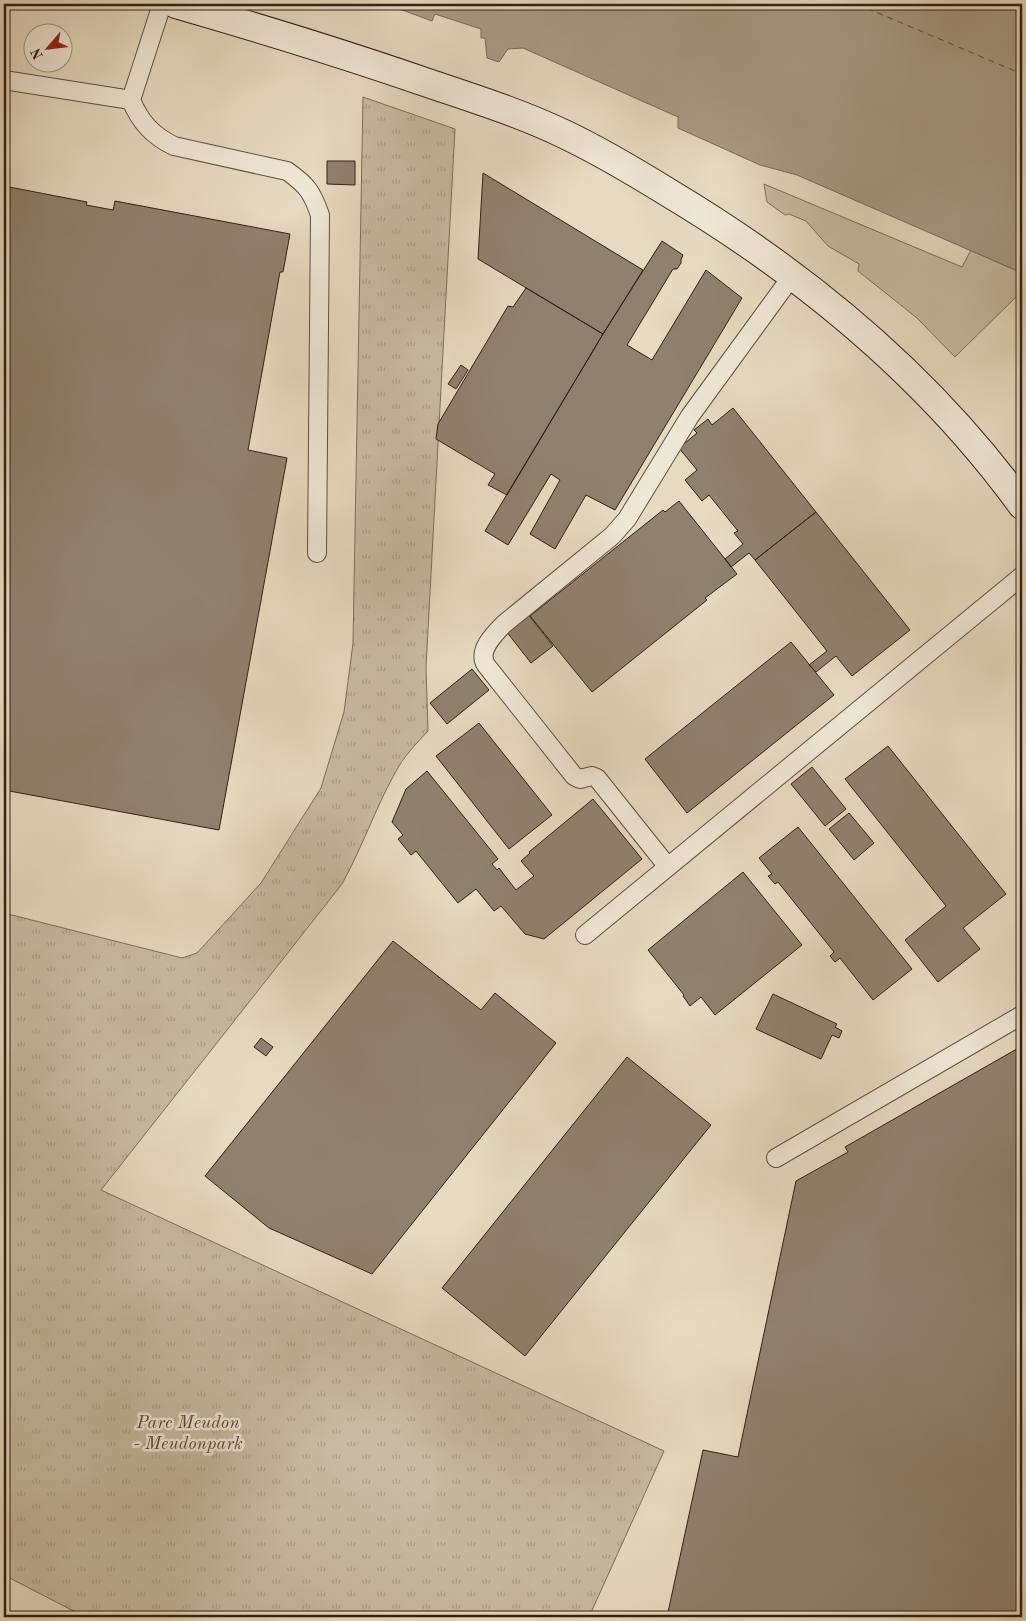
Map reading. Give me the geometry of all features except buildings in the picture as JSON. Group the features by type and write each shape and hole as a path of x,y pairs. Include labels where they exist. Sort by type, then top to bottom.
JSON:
{"main road":[{"path":"176,4 303,41 484,102 562,133 620,163 706,215 836,310 898,363 958,426 1022,505"}],"lane":[{"path":"162,4 131,100 135,110 149,130 174,146 288,171 302,181 314,196 320,215 317,554"},
{"path":"4,80 131,100"},
{"path":"668,866 597,778 592,776 580,778 574,776 486,665 483,652 504,624 620,528 690,416 792,276"},
{"path":"585,935 1022,576"},
{"path":"776,1158 1022,1015"}],"green space":[{"name":"Parc Meudon - Meudonpark","path":"363,97 455,129 426,667 428,731 398,767 342,884 101,1190 664,1451 589,1617 85,1617 4,1575 4,913 182,958 197,953 261,883 321,788 344,712 353,643"},
{"path":"764,184 962,267 971,250 1022,273 1022,291 955,357 917,318 858,271 859,264 828,246 806,221 789,214 785,215 767,202"}],"shaded area":[{"path":"386,4 1022,4 1022,273 797,175 760,165 678,128 678,117 523,48 508,49 499,62 487,58 485,38 481,38 481,29 435,14 432,21"}],"ferry route":[{"path":"857,4 1022,74"}]}
